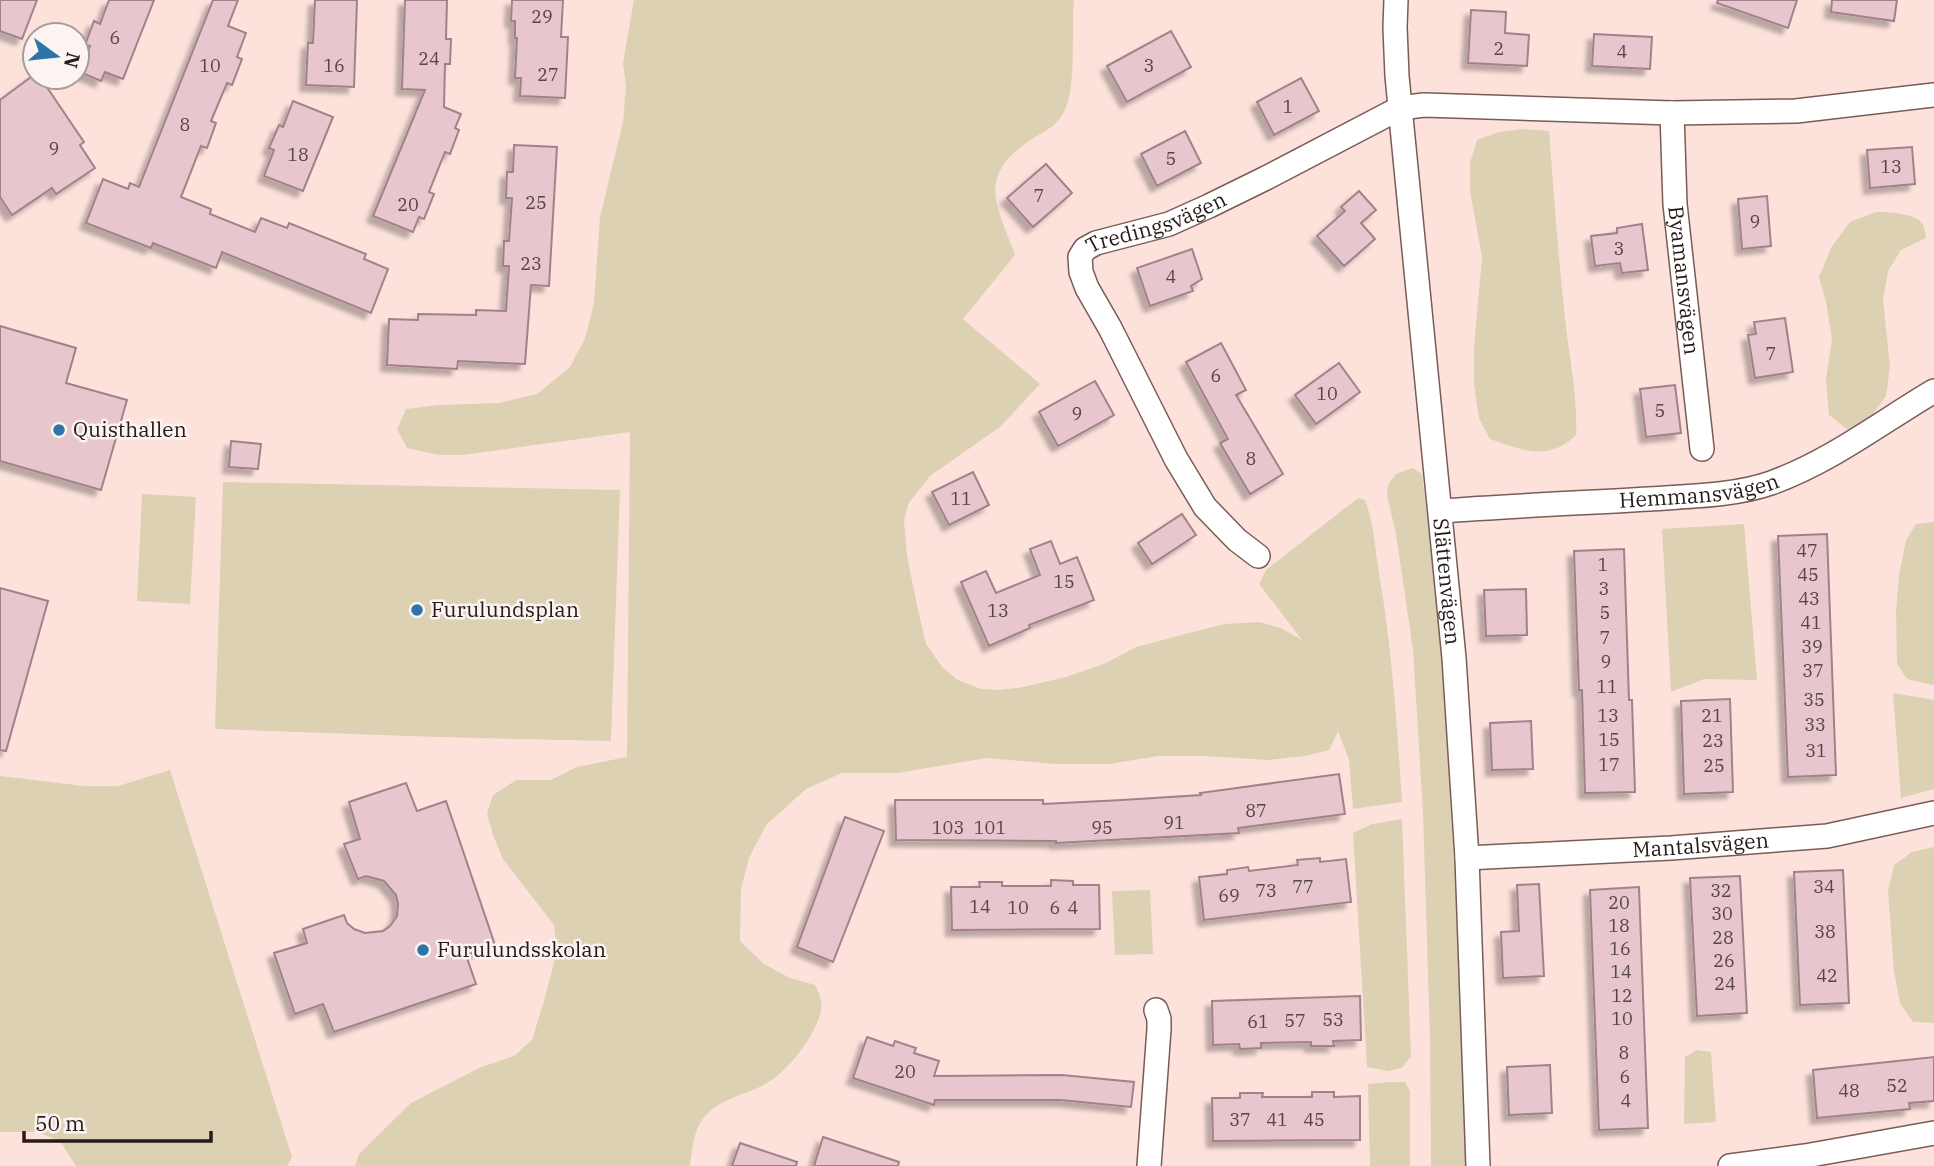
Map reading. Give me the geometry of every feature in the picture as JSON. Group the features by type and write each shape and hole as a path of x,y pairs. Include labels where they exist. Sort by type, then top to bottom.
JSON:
{"street":[{"name":"Slättenvägen","path":"1396,0 1395,44 1400,108 1454,658 1467,858 1478,1166"},
{"path":"1400,108 1424,105 1672,113 1796,111 1934,95"},
{"name":"Tredingsvägen","path":"1258,556 1237,540 1205,507 1176,459 1087,288 1080,257 1085,249 1096,243 1169,224 1209,206 1400,108"},
{"name":"Byamansvägen","path":"1672,113 1675,204 1702,449"},
{"name":"Hemmansvägen","path":"1441,511 1710,495 1756,487 1792,475 1830,457 1934,391"},
{"name":"Mantalsvägen","path":"1467,858 1671,848 1815,837 1934,813"},
{"path":"1149,1166 1159,1029 1156,1010"},
{"path":"1730,1166 1805,1156 1934,1133"}],"shaded area":[{"path":"634,0 1074,0 1071,88 1064,112 1046,131 1014,152 997,178 997,205 1015,255 963,319 1040,384 1000,427 930,476 908,504 904,521 907,556 926,644 943,668 958,680 981,689 999,690 1066,677 1106,663 1136,647 1224,624 1259,622 1281,628 1302,640 1259,584 1266,570 1358,498 1365,500 1372,527 1387,630 1402,802 1353,809 1349,760 1338,731 1329,750 1306,756 1268,760 1158,756 1109,764 1055,764 986,758 898,773 842,773 806,789 766,825 749,858 741,889 740,941 764,964 790,978 815,985 821,1004 818,1021 800,1052 784,1070 767,1083 723,1102 708,1113 702,1120 693,1142 690,1166 355,1166 359,1154 411,1103 479,1068 514,1056 532,1040 557,951 554,925 503,859 487,813 493,795 516,780 551,780 577,767 627,757 630,432 463,455 439,455 407,448 397,429 406,409 499,403 537,394 570,367 585,338 594,303 600,217 623,122 626,87 623,63"},
{"path":"1522,129 1549,131 1576,406 1576,435 1556,449 1545,451 1524,450 1490,439 1479,418 1474,385 1474,348 1482,257 1470,192 1470,163 1477,140 1499,132"},
{"path":"1876,212 1918,219 1923,225 1926,238 1901,250 1888,271 1883,299 1890,367 1886,396 1867,422 1847,429 1829,415 1826,379 1832,339 1819,277 1832,246 1850,222"},
{"path":"1412,468 1422,474 1445,670 1451,813 1468,1064 1469,1166 1431,1166 1423,813 1413,650 1396,534 1387,495 1388,485 1396,474"},
{"name":"Furulundsplan","path":"223,482 620,490 611,741 215,729"},
{"path":"142,494 196,497 190,604 137,601"},
{"path":"1934,522 1932,685 1907,679 1897,664 1896,611 1906,540 1916,524"},
{"path":"1744,524 1757,680 1704,679 1671,692 1662,529"},
{"path":"1893,693 1934,700 1934,789 1901,798"},
{"path":"170,770 292,1157 287,1166 76,1166 60,1141 38,1132 0,1132 0,776 84,786 118,786"},
{"path":"1402,819 1411,1056 1402,1068 1388,1071 1367,1067 1353,833 1372,824"},
{"path":"1934,847 1934,1023 1913,1022 1900,1003 1894,972 1888,891 1894,865 1912,852"},
{"path":"1150,890 1153,954 1115,955 1112,891"},
{"path":"1697,1050 1711,1052 1716,1122 1684,1124 1685,1057"},
{"path":"1405,1082 1410,1091 1410,1166 1370,1166 1368,1084"}],"building":[{"path":"0,0 37,0 29,21 21,21 21,39 0,31"},
{"path":"109,0 154,0 123,79 105,72 101,81 91,77 91,29 94,21 100,24"},
{"path":"213,0 238,0 228,26 246,33 237,57 242,59 232,85 227,83 211,121 216,123 207,148 201,146 181,197 211,209 210,214 255,232 261,218 287,228 289,223 366,254 364,259 388,269 371,313 222,252 216,268 153,243 151,248 86,223 103,179 128,189 130,183 139,187"},
{"path":"315,0 357,0 354,87 306,85 308,43 313,43"},
{"path":"405,0 447,0 446,39 451,39 450,64 445,64 444,107 461,114 455,128 459,130 450,154 445,152 429,192 434,194 424,219 419,217 413,232 373,216 425,90 402,89"},
{"path":"512,0 563,0 561,37 568,37 565,98 520,96 521,78 515,78 517,38 515,21 511,21"},
{"path":"1718,0 1797,0 1788,28 1717,3"},
{"path":"1832,0 1897,0 1894,21 1831,12"},
{"path":"1471,10 1506,12 1505,33 1529,35 1527,66 1468,63"},
{"path":"1171,31 1191,67 1127,102 1107,66"},
{"path":"1594,34 1652,37 1650,69 1592,66"},
{"path":"1301,78 1319,111 1274,135 1257,102"},
{"path":"21,84 21,91 49,91 84,142 80,145 95,168 56,194 52,188 12,215 0,197 0,100"},
{"path":"293,101 333,117 303,191 264,176 274,150 269,148 279,125 283,127"},
{"path":"1185,131 1201,163 1157,186 1141,154"},
{"path":"514,145 557,147 549,286 531,285 525,364 458,361 457,369 387,365 389,319 418,320 418,314 476,315 476,310 506,311 509,266 503,266 504,241 509,241 512,198 506,198 507,172 513,172"},
{"path":"1912,147 1915,184 1870,188 1867,150"},
{"path":"1046,164 1072,193 1033,227 1007,198"},
{"path":"1359,191 1376,210 1361,223 1375,239 1344,266 1317,236 1345,211 1341,207"},
{"path":"1767,196 1771,246 1742,249 1738,199"},
{"path":"1642,224 1648,270 1622,273 1620,263 1595,266 1591,236 1617,233 1617,228"},
{"path":"1192,249 1202,279 1191,286 1193,291 1150,306 1137,268"},
{"path":"1785,318 1793,372 1755,378 1748,335 1756,334 1754,322"},
{"name":"Quisthallen","path":"0,326 76,348 66,383 127,400 101,490 0,461"},
{"path":"1221,343 1246,390 1236,395 1283,474 1250,494 1220,443 1228,439 1186,362"},
{"path":"1339,363 1360,392 1316,424 1295,395"},
{"path":"1095,381 1114,415 1058,446 1039,412"},
{"path":"1675,385 1681,433 1646,437 1640,389"},
{"path":"231,441 261,444 258,469 229,467"},
{"path":"973,472 989,505 949,525 932,492"},
{"path":"1182,514 1196,535 1152,564 1138,543"},
{"path":"1827,534 1836,775 1788,777 1778,536"},
{"path":"1051,541 1060,564 1077,557 1094,600 1029,625 1030,628 989,646 961,582 986,571 996,593 1040,575 1030,549"},
{"path":"1624,549 1635,792 1585,793 1574,551"},
{"path":"0,588 48,601 6,751 0,750"},
{"path":"1526,589 1527,635 1486,636 1484,590"},
{"path":"1730,699 1733,792 1684,794 1681,701"},
{"path":"1531,721 1533,769 1492,770 1490,723"},
{"path":"1339,774 1345,814 1238,828 1239,833 1056,843 896,840 895,800 1043,800 1043,804 1122,800 1201,795 1200,793"},
{"path":"406,783 417,811 446,801 495,945 466,955 476,984 334,1032 323,1004 295,1014 274,953 307,943 303,929 344,915 347,923 354,929 365,933 383,931 390,926 397,916 396,895 384,881 366,876 358,879 344,844 360,839 349,802"},
{"path":"845,817 884,831 833,962 797,947"},
{"path":"1320,858 1320,862 1346,859 1351,902 1204,920 1199,877 1227,874 1227,870 1248,867 1249,871 1298,865 1297,860"},
{"path":"1843,870 1849,1003 1800,1005 1794,872"},
{"path":"1740,876 1747,1013 1697,1016 1690,878"},
{"path":"1051,880 1073,881 1073,885 1099,885 1100,929 952,930 951,887 980,887 979,882 1002,882 1002,886 1051,886"},
{"path":"1539,884 1544,976 1503,978 1501,932 1519,931 1517,885"},
{"path":"1639,887 1648,1128 1599,1130 1590,890"},
{"path":"1360,996 1361,1040 1333,1041 1334,1046 1311,1046 1311,1042 1261,1043 1261,1048 1240,1049 1239,1044 1213,1045 1212,1001"},
{"path":"867,1037 893,1046 895,1041 916,1048 914,1053 939,1061 934,1076 1062,1075 1134,1082 1131,1107 1061,1100 935,1100 934,1105 853,1078"},
{"path":"1934,1057 1934,1101 1909,1103 1910,1109 1817,1118 1813,1070"},
{"path":"1550,1065 1552,1113 1509,1115 1507,1067"},
{"path":"1312,1092 1334,1092 1334,1097 1360,1096 1360,1140 1213,1141 1212,1098 1240,1098 1240,1093 1263,1093 1262,1097 1312,1097"},
{"path":"823,1137 899,1162 898,1166 814,1166"},
{"path":"740,1143 797,1162 796,1166 732,1166"}],"place":[{"name":"Quisthallen","path":"59,430"},
{"name":"Furulundsplan","path":"417,610"},
{"name":"Furulundsskolan","path":"423,950"}]}
